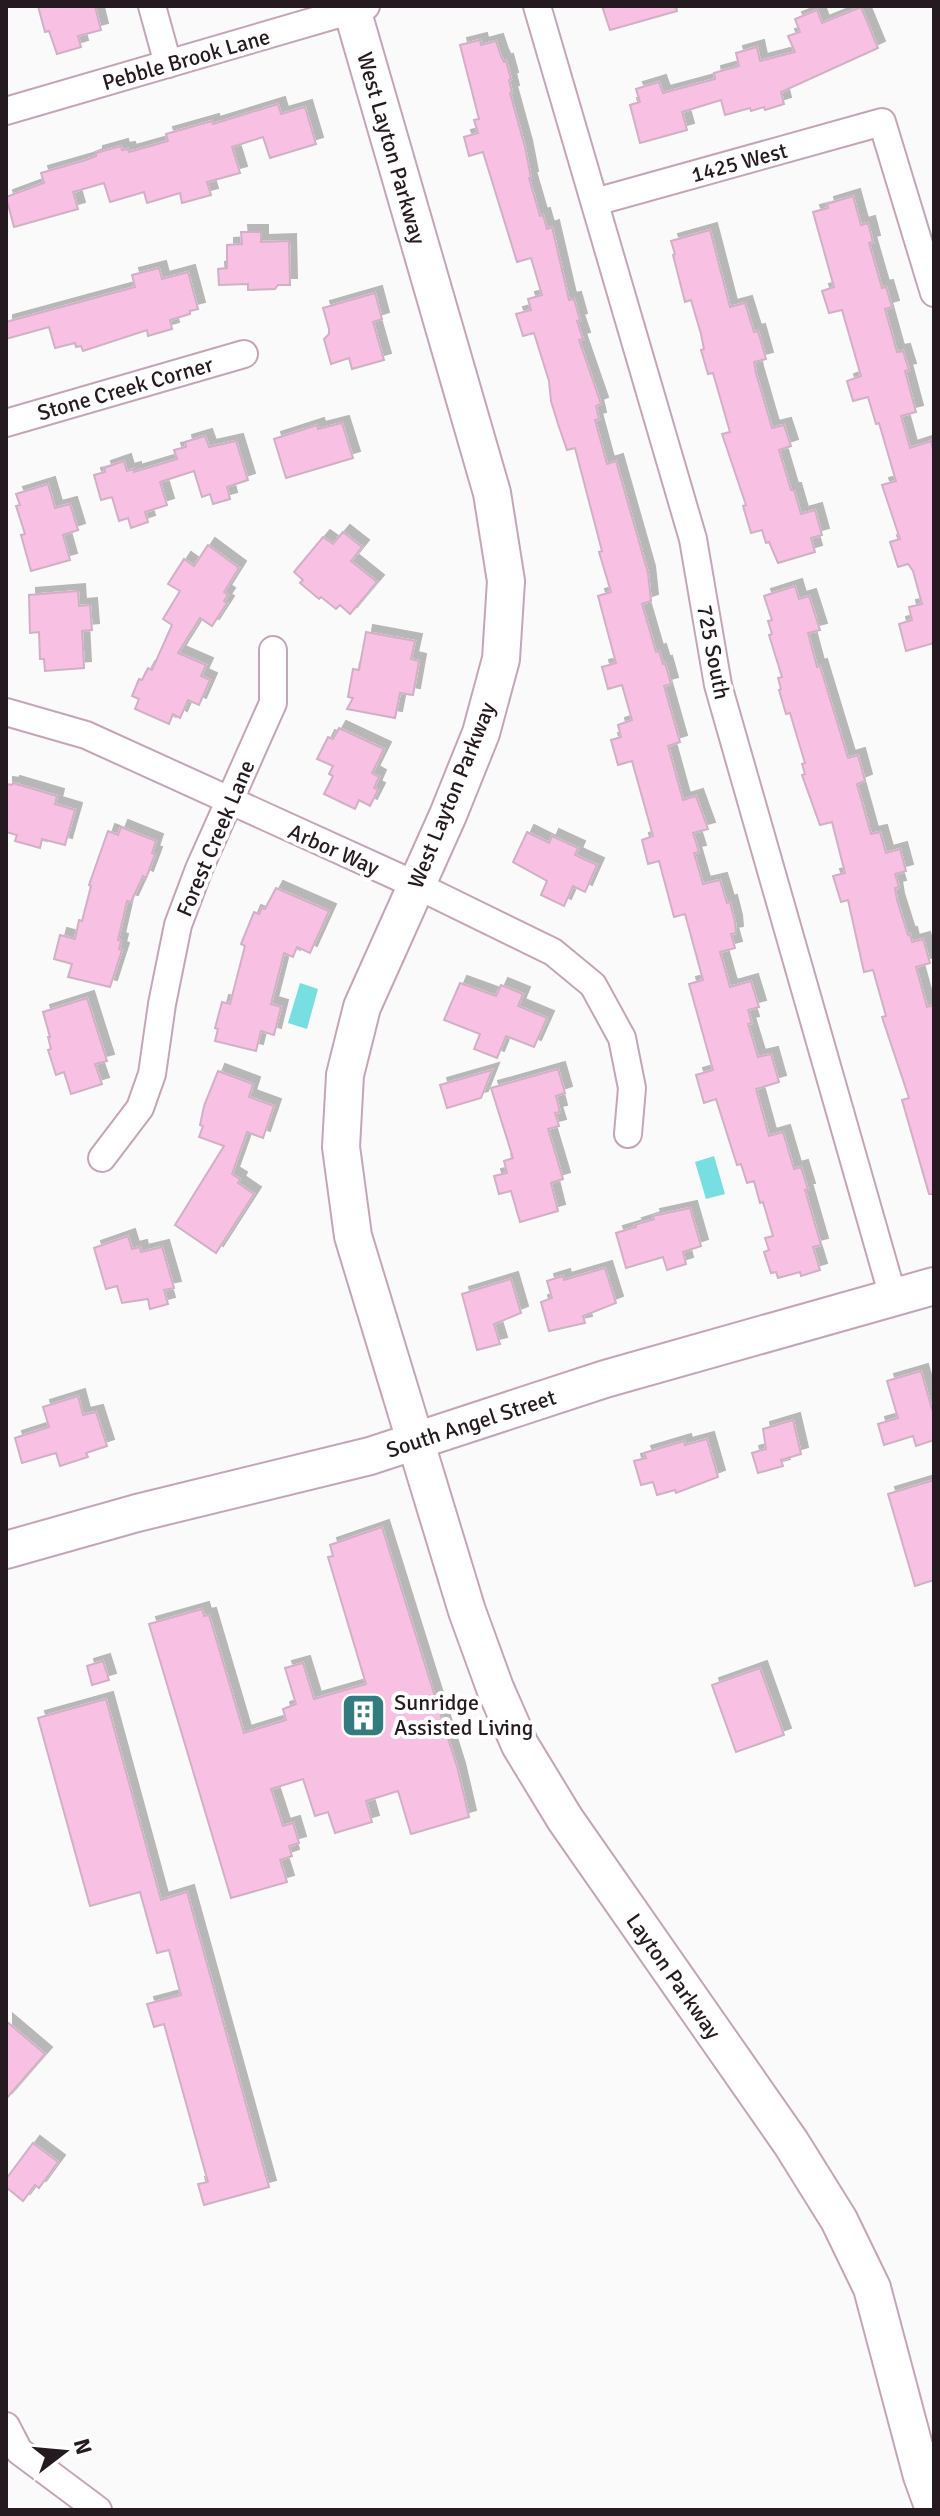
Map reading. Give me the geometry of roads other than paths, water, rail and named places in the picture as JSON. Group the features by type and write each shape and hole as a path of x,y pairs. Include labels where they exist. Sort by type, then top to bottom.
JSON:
{"main road":[{"name":"West Layton Parkway","path":"356,7 492,493 506,581 501,659 481,733 362,1007 345,1075 341,1147 353,1236 415,1441"},
{"name":"South Angel Street","path":"6,1550 137,1513 370,1456 605,1379 934,1286"},
{"name":"Layton Parkway","path":"415,1441 467,1611 520,1745 565,1819 791,2143 839,2220 872,2288 922,2476 934,2509"}],"street":[{"path":"152,6 168,64"},
{"name":"725 South","path":"537,6 693,539 718,685 893,1297"},
{"name":"Pebble Brook Lane","path":"6,111 356,7"},
{"name":"1425 West","path":"595,202 882,122 934,293"},
{"name":"Stone Creek Corner","path":"6,423 244,354"},
{"name":"Forest Creek Lane","path":"102,1158 140,1108 152,1074 178,925 199,869 273,703 273,650"},
{"name":"Arbor Way","path":"6,712 86,735 416,885 553,952 593,985 622,1038 632,1088 628,1134"},
{"path":"6,2426 19,2451 98,2510"}],"water":[{"path":"300,983 318,989 307,1029 288,1023"},
{"path":"714,1156 725,1194 706,1199 695,1162"}],"place":[{"name":"Sunridge Assisted Living","path":"363,1715"}]}
